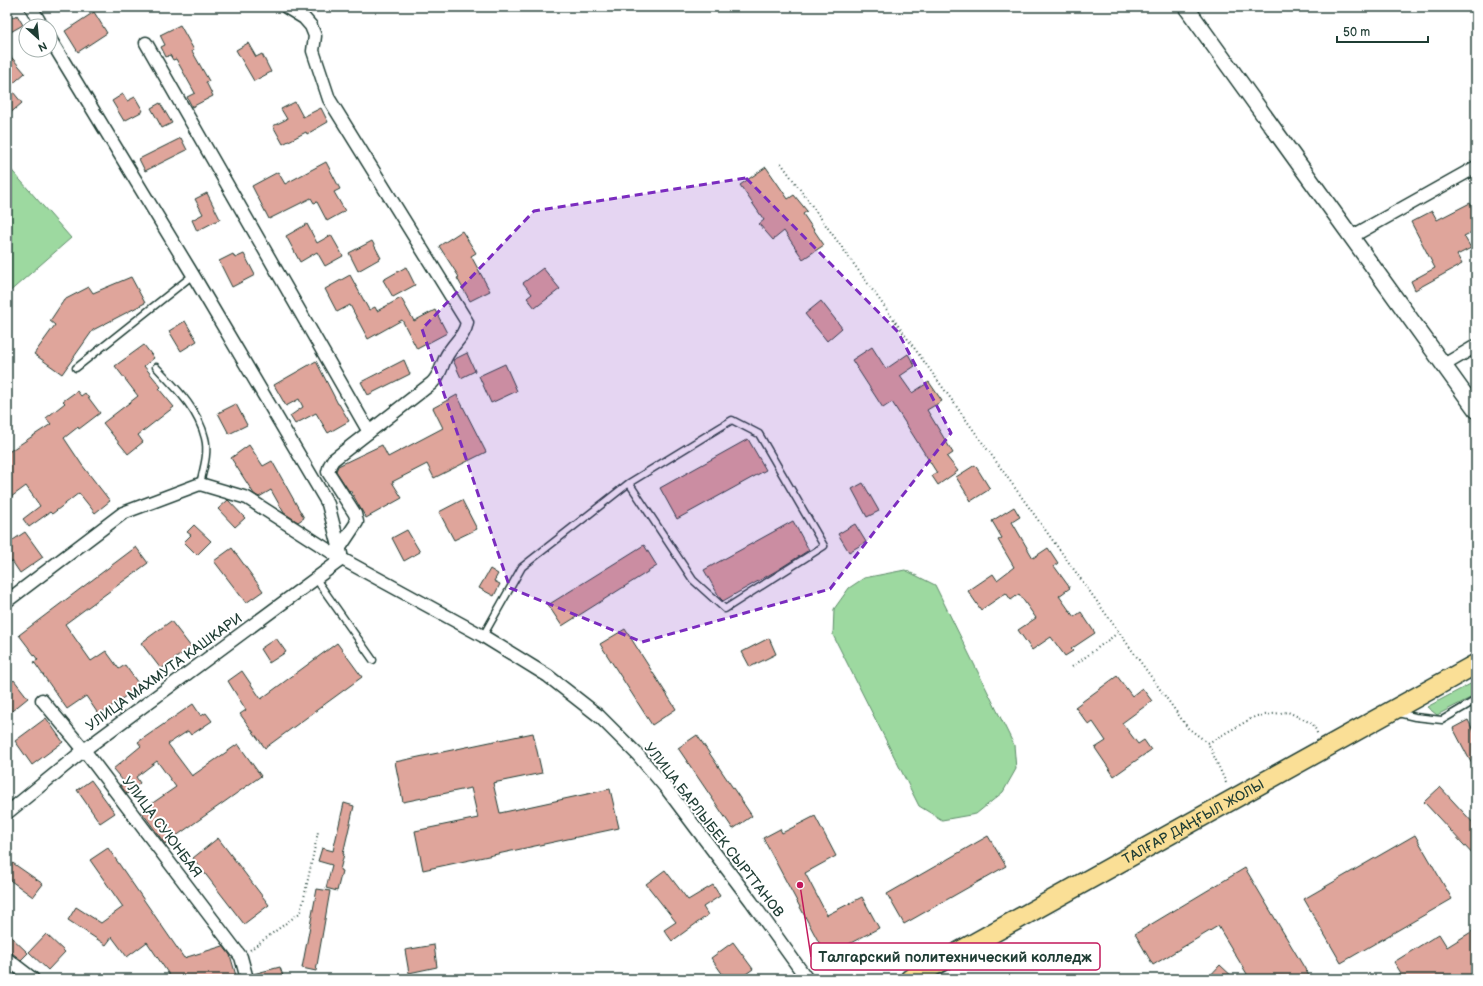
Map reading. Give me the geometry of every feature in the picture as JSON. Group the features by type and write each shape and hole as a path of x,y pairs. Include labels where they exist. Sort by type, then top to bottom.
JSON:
{"main road":[{"name":"ТАЛҒАР ДАҢҒЫЛ ЖОЛЫ","path":"910,979 1476,664"}],"street":[{"path":"31,7 37,18"},
{"path":"286,7 304,18 311,26 315,36 313,51 329,99 467,322 466,330 448,353 438,377 333,460 330,465 328,472 355,514 356,522 341,554"},
{"path":"1186,7 1476,410"},
{"path":"146,43 369,432"},
{"path":"58,52 193,274 328,504 341,554"},
{"path":"1352,237 1476,167"},
{"path":"1444,365 1476,346"},
{"path":"7,601 123,513 200,484"},
{"name":"УЛИЦА БАРЛЫБЕК СЫРТТАНОВ","path":"200,484 247,498 483,636 548,676 599,716 638,755 666,788 808,979"},
{"name":"УЛИЦА МАХМУТА КАШКАРИ","path":"7,813 84,750 316,579 341,554"},
{"name":"УЛИЦА СУЮНБАЯ","path":"42,700 84,750 241,957 248,979"},
{"path":"7,959 33,979"}],"lane":[{"path":"76,368 193,274"},
{"path":"156,367 186,400 199,420 206,439 206,458 200,484"},
{"path":"483,636 522,567 629,484 732,420 758,434 824,546 725,609 693,580 629,484"},
{"path":"316,579 373,660"},
{"path":"1391,711 1415,717 1442,720 1476,700"}],"path":[{"path":"781,163 1188,728 1208,743 1233,799"},
{"path":"1072,666 1119,632"},
{"path":"1208,743 1256,716 1288,712 1313,724 1324,748"},
{"path":"241,957 301,912 318,832"}],"highlighted area":[{"path":"746,178 898,332 951,433 830,589 642,642 510,588 422,329 534,211"}],"green space":[{"path":"7,165 71,238 7,294"},
{"path":"905,570 935,585 1014,745 1016,769 1003,792 976,814 942,820 919,806 833,635 834,609 849,588 864,578"},
{"path":"1476,681 1476,695 1437,715 1427,707"}],"building":[{"path":"94,12 107,33 78,52 65,31"},
{"path":"17,15 19,18 18,28 7,34 7,20"},
{"path":"180,25 194,50 192,51 209,81 206,82 213,96 192,107 187,97 195,93 176,59 173,60 170,55 166,57 161,47 165,45 160,35"},
{"path":"248,43 256,57 262,54 271,72 254,81 236,50"},
{"path":"7,52 25,73 9,87 22,103 7,116"},
{"path":"123,94 127,101 135,97 143,111 124,121 112,101"},
{"path":"295,102 303,117 321,108 328,122 307,134 306,132 283,144 273,126 287,119 281,109"},
{"path":"160,103 172,123 162,128 151,108"},
{"path":"181,138 187,150 145,171 139,159"},
{"path":"326,162 340,189 334,192 345,211 327,221 317,202 314,203 311,198 269,219 252,186 278,172 285,184"},
{"path":"766,167 788,199 794,195 807,211 803,214 824,245 803,259 784,231 773,240 759,224 764,220 740,185"},
{"path":"207,193 220,219 197,231 192,220 203,214 195,199"},
{"path":"1470,203 1476,214 1476,230 1464,236 1471,248 1457,255 1462,264 1415,290 1411,281 1435,268 1411,222 1432,211 1437,220"},
{"path":"307,224 317,243 331,235 343,256 325,266 317,252 300,262 286,236"},
{"path":"462,231 476,253 471,256 490,291 470,301 457,278 459,277 439,246"},
{"path":"372,241 381,258 358,271 349,253"},
{"path":"233,254 235,258 244,254 255,275 232,287 219,261"},
{"path":"406,267 415,285 393,297 383,280"},
{"path":"543,268 560,289 535,308 527,298 532,294 523,283"},
{"path":"350,275 369,310 375,307 377,311 401,298 414,321 435,310 447,333 417,349 402,320 368,339 350,305 337,312 325,289"},
{"path":"131,277 145,303 93,330 62,374 34,354 55,325 50,321 64,300 89,287 93,293"},
{"path":"821,301 842,328 827,341 805,314"},
{"path":"185,321 197,341 181,351 169,331"},
{"path":"144,345 154,358 144,366 161,387 159,389 174,407 138,435 143,442 128,454 103,423 138,396 115,366"},
{"path":"872,347 886,369 908,354 915,366 900,376 912,393 929,382 942,401 927,410 953,453 947,457 958,471 938,485 932,476 937,473 892,402 883,408 852,360"},
{"path":"467,353 475,371 461,378 453,360"},
{"path":"404,360 410,374 368,395 361,382"},
{"path":"316,361 338,404 349,421 328,433 316,413 295,424 290,416 303,407 299,399 286,406 274,385"},
{"path":"505,364 517,391 491,403 479,376"},
{"path":"77,391 81,396 85,393 100,413 64,438 82,465 110,501 95,513 79,493 52,514 50,512 29,527 23,519 40,506 26,486 7,500 7,453 51,424 46,418 65,403 63,401"},
{"path":"457,395 486,452 434,478 427,464 392,482 402,498 366,518 350,490 349,491 336,471 338,466 382,445 388,457 443,428 433,408"},
{"path":"236,404 247,425 229,434 218,413"},
{"path":"748,439 766,470 677,519 660,488"},
{"path":"249,445 263,466 272,461 304,518 298,522 284,513 271,490 259,497 254,494 231,458"},
{"path":"975,465 990,489 971,501 956,477"},
{"path":"863,483 879,511 867,517 852,489"},
{"path":"228,500 245,518 235,527 218,509"},
{"path":"462,500 477,529 454,540 439,512"},
{"path":"1014,507 1020,517 1012,522 1033,558 1048,548 1058,563 1054,566 1070,588 1059,596 1074,617 1081,612 1095,633 1071,649 1073,651 1065,656 1051,637 1032,650 1018,630 1036,618 1019,594 1011,600 1006,593 981,610 968,591 993,574 997,580 1014,567 998,540 1002,538 992,521"},
{"path":"793,521 809,550 776,571 723,601 704,570"},
{"path":"855,524 866,542 849,552 838,534"},
{"path":"194,525 211,541 197,555 184,542 191,535 187,532"},
{"path":"407,530 420,552 404,561 392,538"},
{"path":"25,532 43,557 20,573 12,561 7,564 7,544"},
{"path":"644,545 657,566 562,626 548,605"},
{"path":"136,547 148,563 65,624 91,661 106,651 119,669 125,665 140,686 99,715 86,696 67,709 34,662 38,660 19,635"},
{"path":"232,548 263,591 246,603 214,561"},
{"path":"490,569 498,574 494,581 500,584 494,596 479,588"},
{"path":"171,621 191,647 161,669 141,643"},
{"path":"625,629 676,709 652,725 600,644"},
{"path":"276,638 286,652 269,663 260,649"},
{"path":"769,638 776,654 750,667 742,652"},
{"path":"337,643 362,677 265,748 240,714 246,710 228,681 242,671 261,699"},
{"path":"1117,676 1132,696 1142,688 1152,701 1122,723 1138,744 1144,740 1151,750 1114,776 1095,748 1106,741 1093,722 1089,725 1075,707"},
{"path":"14,680 28,698 7,715 7,686"},
{"path":"193,704 201,716 206,713 212,721 191,735 188,731 168,744 192,776 238,744 261,776 165,844 141,811 176,787 157,761 136,777 140,783 127,794 120,785 124,782 113,769 141,746 138,742"},
{"path":"46,718 63,742 32,765 15,741"},
{"path":"1468,720 1476,736 1476,772 1453,728"},
{"path":"533,733 542,773 493,783 500,813 610,789 619,828 423,870 415,831 478,818 471,788 403,802 395,762"},
{"path":"697,735 752,816 733,829 678,748"},
{"path":"91,780 115,813 100,823 77,790"},
{"path":"1440,787 1476,826 1476,858 1424,802"},
{"path":"344,803 354,806 343,854 340,870 342,871 337,891 326,888 332,865 318,861 322,848 333,851"},
{"path":"815,816 836,856 805,873 827,915 862,897 879,928 845,946 850,955 831,965 763,838 780,829 782,833"},
{"path":"1415,835 1452,899 1341,963 1304,899"},
{"path":"988,836 1006,866 904,924 887,894"},
{"path":"218,838 269,905 244,924 193,858"},
{"path":"108,848 184,958 223,946 230,955 237,979 172,979 147,942 127,957 112,937 106,945 68,920 76,907 101,923 123,907 90,860"},
{"path":"7,859 43,884 33,897 7,878"},
{"path":"1245,868 1311,979 1250,979 1218,926 1153,965 1135,934"},
{"path":"665,870 688,900 713,885 720,896 703,907 708,915 672,941 664,930 676,922 646,884"},
{"path":"317,889 330,891 316,971 302,968"},
{"path":"1476,929 1476,979 1390,979 1401,973 1394,962 1439,934 1447,947"},
{"path":"7,933 28,953 21,960 12,953 7,952"},
{"path":"46,934 65,952 48,970 29,952"},
{"path":"733,942 753,969 739,979 726,979 711,958"},
{"path":"434,945 437,967 409,973 405,950"},
{"path":"1220,965 1235,979 1207,979"},
{"path":"280,967 284,979 254,979 253,974"}],"place":[{"name":"Талгарский политехнический колледж","path":"800,885"}]}
